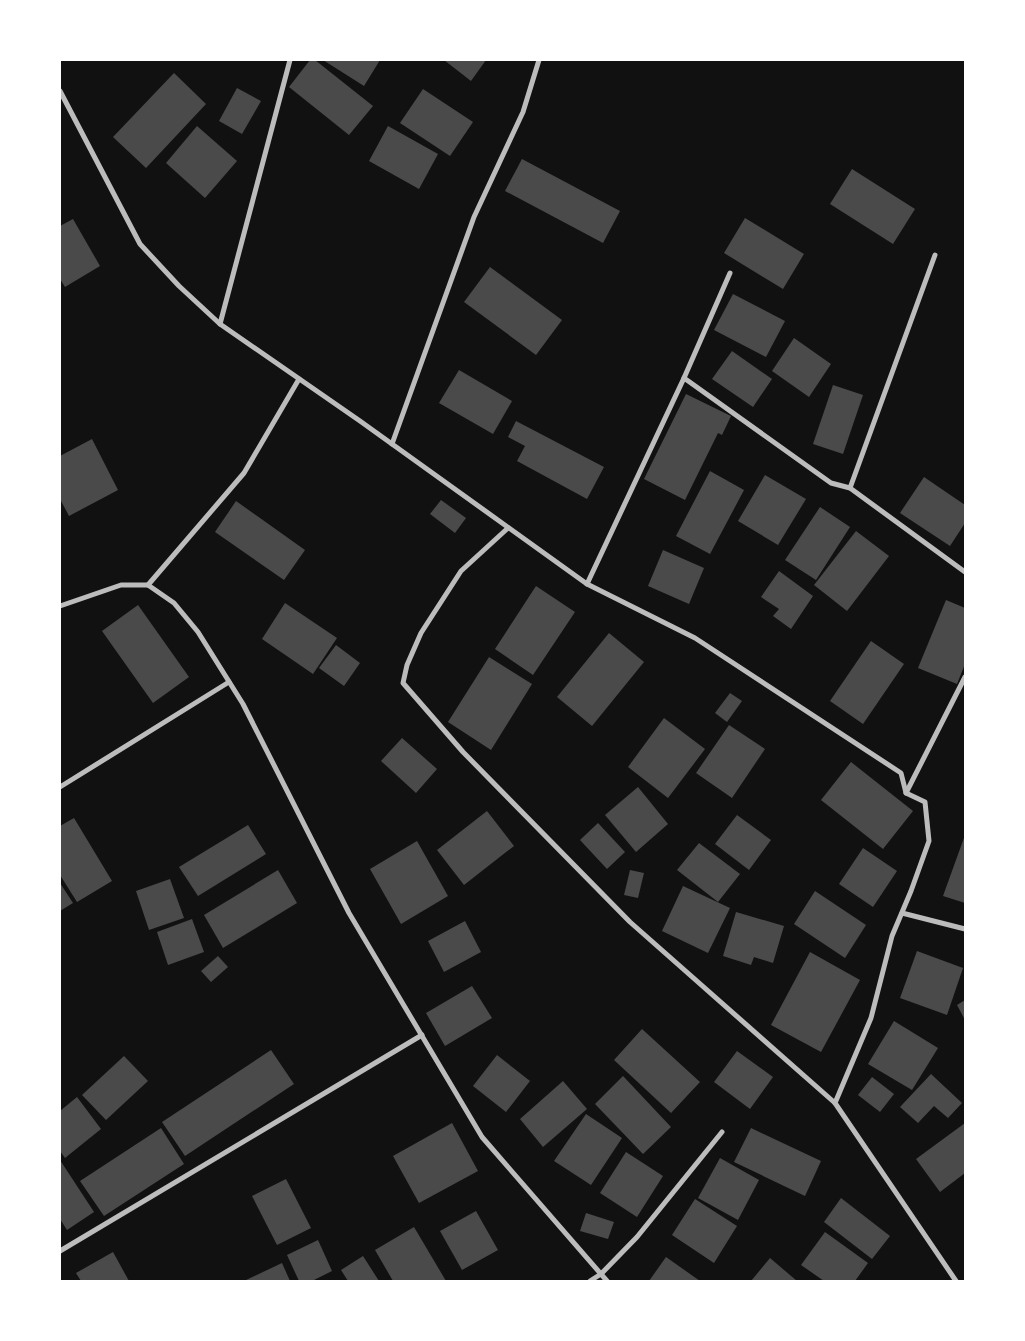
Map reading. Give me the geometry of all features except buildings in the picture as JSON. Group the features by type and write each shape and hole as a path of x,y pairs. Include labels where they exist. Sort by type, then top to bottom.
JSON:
{"street":[{"path":"220,324 290,60"},
{"path":"392,444 474,217 523,112 539,60"},
{"path":"60,91 140,244 179,286 220,324 392,444 587,584 694,638 901,772 906,793"},
{"path":"850,488 936,255"},
{"path":"587,584 684,378 730,273"},
{"path":"684,378 831,482 850,488 965,572"},
{"path":"148,585 244,473 299,379"},
{"path":"508,528 461,571 421,633 407,665 403,684 463,752 630,922 835,1103 956,1281"},
{"path":"60,606 121,585 148,585 174,604 198,632 243,704 349,913 482,1137 607,1281"},
{"path":"906,793 965,677"},
{"path":"60,787 229,682"},
{"path":"835,1103 871,1018 892,936 929,841 925,802 906,793"},
{"path":"902,913 965,929"},
{"path":"60,1251 422,1036"},
{"path":"590,1281 601,1274 637,1237 722,1132"}]}
